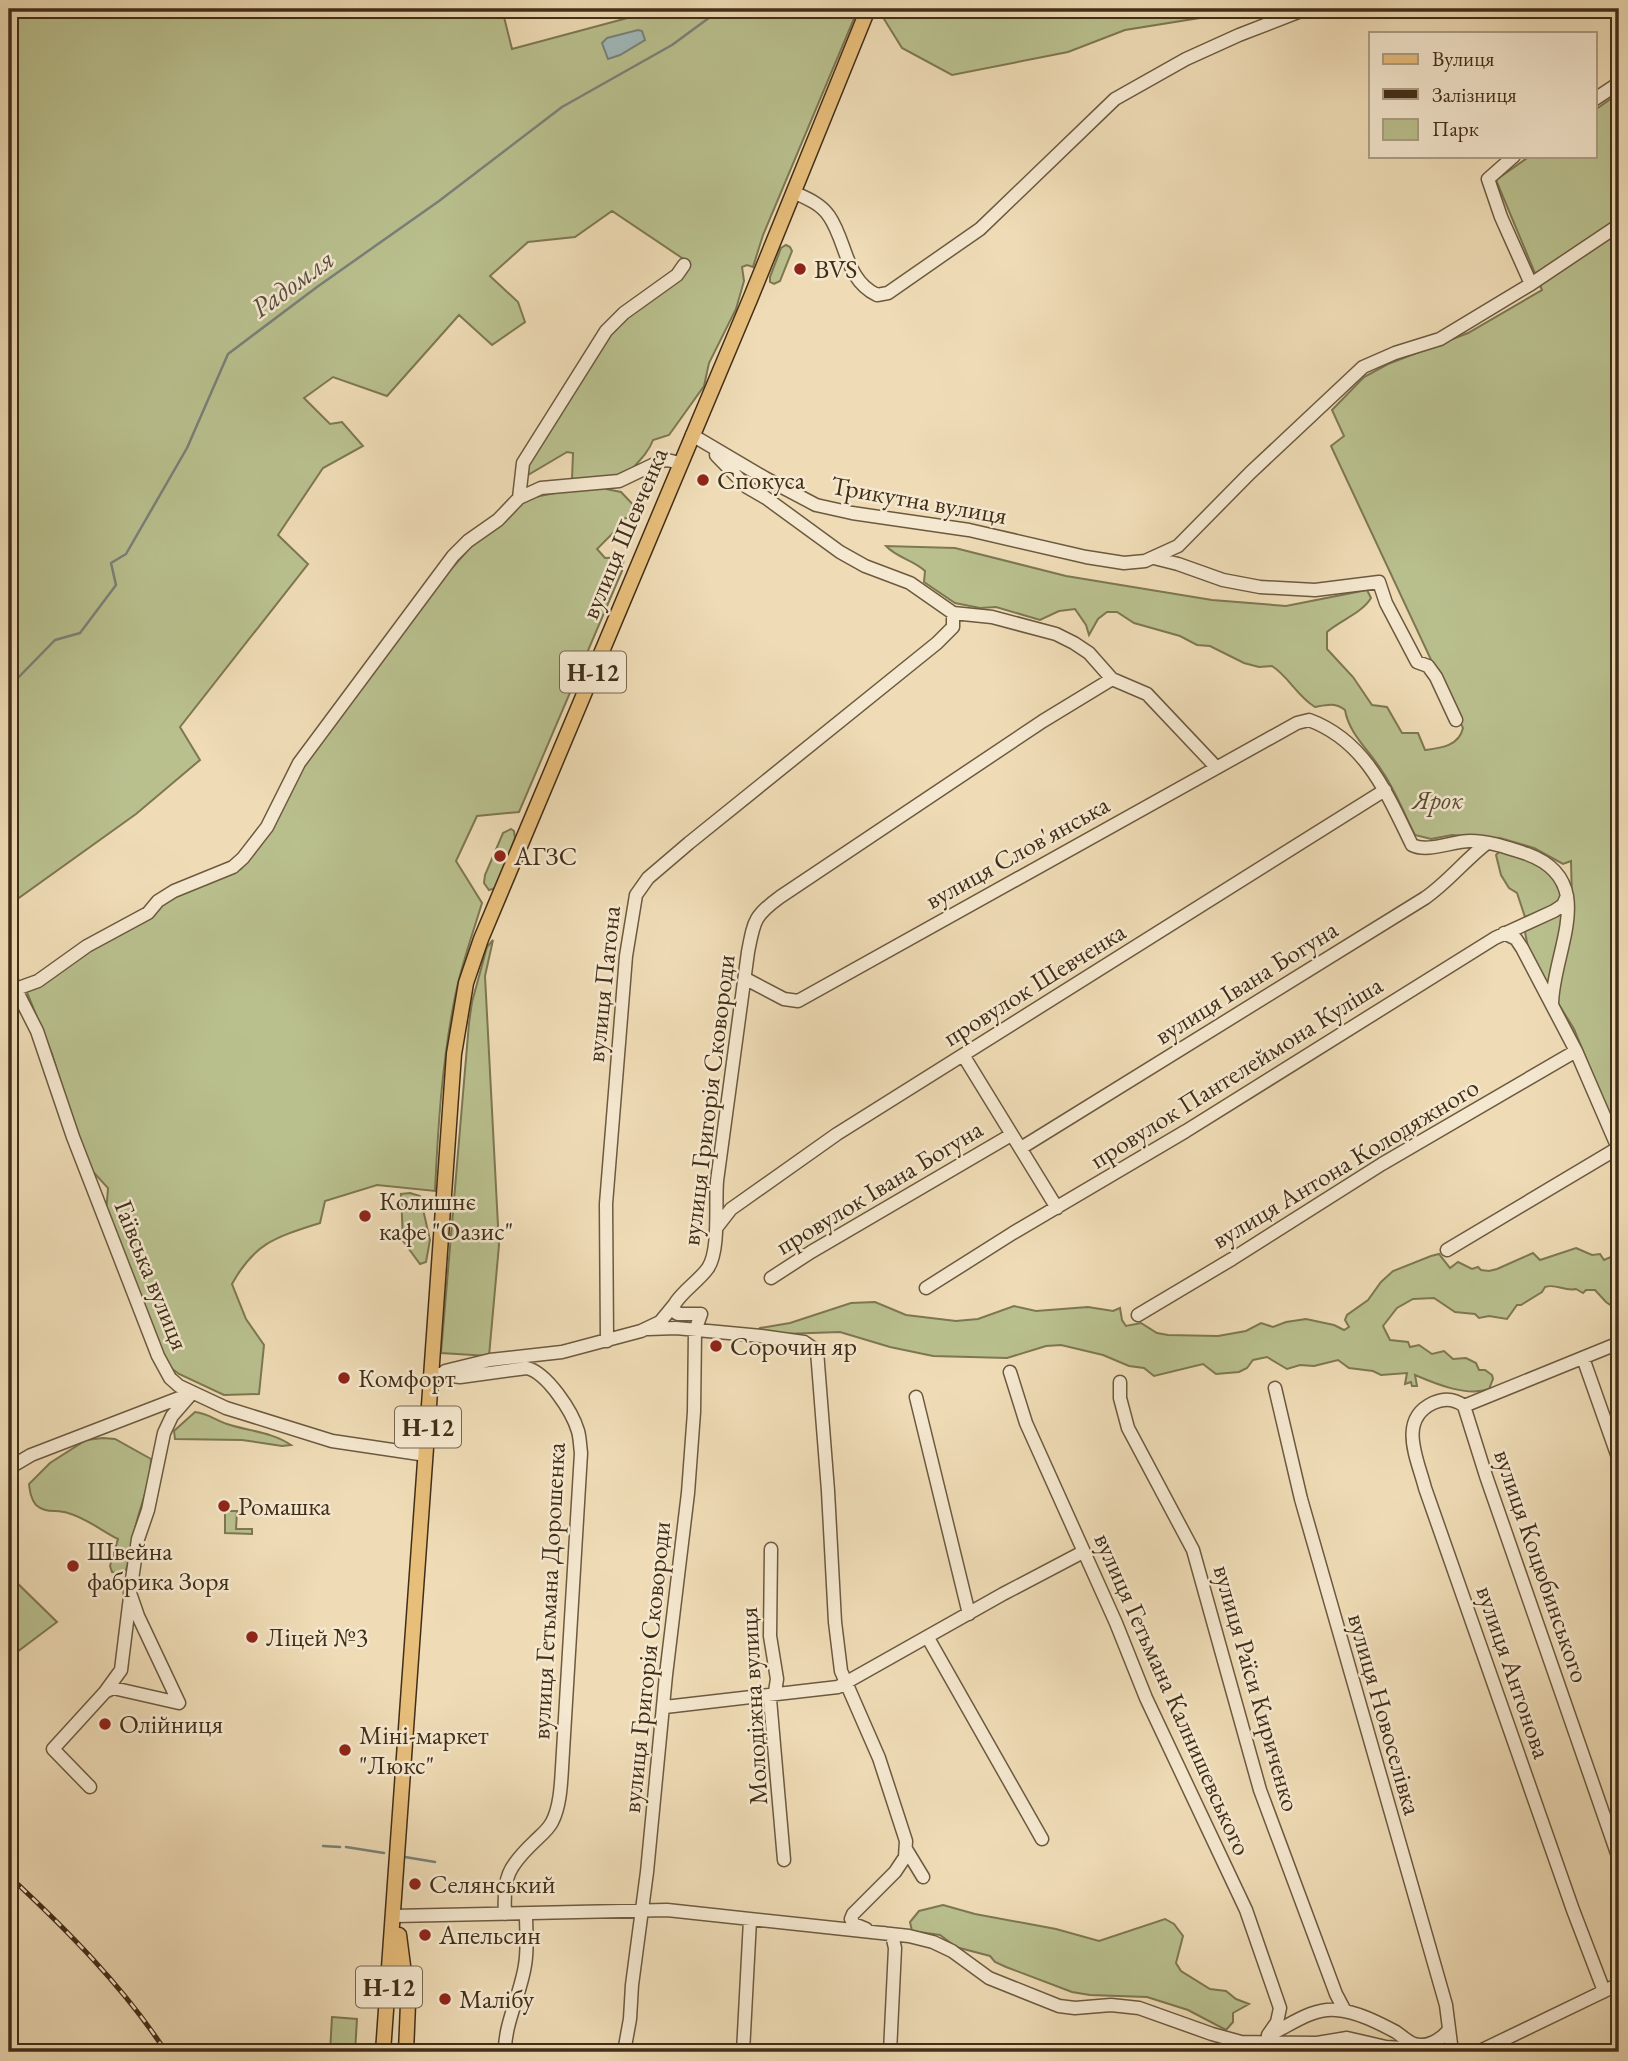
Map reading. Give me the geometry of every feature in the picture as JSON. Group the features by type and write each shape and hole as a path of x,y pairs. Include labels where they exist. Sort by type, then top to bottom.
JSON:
{"main road":[{"name":"вулиця Шевченка","path":"383,2052 454,1054 466,983 481,939 751,298 866,15"},
{"name":"вулиця Шевченка","path":"393,1919 399,1933 408,2004 406,2052"}],"street":[{"path":"793,192 816,203 829,216 850,266 862,284 877,295 888,293 980,229 1115,99 1186,59 1306,9"},
{"path":"1596,98 1619,83"},
{"path":"1511,158 1491,174 1488,180 1501,217 1531,284"},
{"name":"Трикутна вулиця","path":"692,435 782,488 832,510 969,530 1115,561 1135,562 1154,558 1178,546 1250,473 1363,368 1395,353 1440,338 1531,284 1619,225"},
{"path":"519,498 523,463 606,331 624,313 677,275 684,265"},
{"path":"692,435 707,446 747,487 840,552 865,566 910,583 953,613 992,617 1065,637 1089,653 1112,679 1147,694 1216,767"},
{"path":"16,989 38,981 87,946 148,913 158,901 174,891 233,867 243,858 267,828 299,764 453,556 468,541 498,520 519,498 541,488 619,481 660,461 680,463"},
{"name":"Трикутна вулиця","path":"1154,558 1211,577 1260,587 1315,590 1378,582 1418,662 1428,666 1436,677 1456,720"},
{"name":"вулиця Патона","path":"607,1341 606,1204 628,934 636,895 643,883 689,843 937,643 953,627 953,613"},
{"name":"вулиця Григорія Сковороди","path":"648,1329 660,1322 686,1289 708,1268 717,1227 718,1181 751,935 761,911 1043,721 1112,679"},
{"name":"вулиця Слов'янська","path":"746,979 785,999 797,1001 1297,723 1309,720 1351,745 1370,764 1385,790"},
{"path":"1385,790 1412,845 1416,847 1468,841 1487,843 1527,855 1548,865 1560,878 1567,896 1569,918 1553,987 1552,1005"},
{"name":"провулок Шевченка","path":"717,1227 732,1209 827,1142 1385,790"},
{"name":"вулиця Івана Богуна","path":"1021,1148 1425,898 1487,843"},
{"name":"провулок Пантелеймона Куліша","path":"926,1288 1186,1132 1504,933 1554,911 1563,905 1567,896"},
{"path":"1447,1250 1619,1149 1576,1051 1522,948 1516,939 1504,933"},
{"name":"Гаївська вулиця","path":"9,976 37,1031 73,1137 158,1356 170,1378 179,1386 226,1408 332,1441 426,1455"},
{"name":"вулиця Антона Колодяжного","path":"1138,1315 1382,1164 1576,1051"},
{"path":"963,1055 1057,1208"},
{"name":"провулок Івана Богуна","path":"771,1278 1011,1135"},
{"path":"674,1305 678,1314 701,1314 715,1326 744,1334"},
{"name":"вулиця Григорія Сковороди","path":"624,2052 630,2020 690,1473 695,1331 701,1314"},
{"path":"432,1361 490,1360 550,1354 648,1329 676,1328 804,1342 817,1351 836,1636 844,1682 879,1758 898,1812 906,1849 923,1877"},
{"path":"1464,1406 1619,1343"},
{"path":"1583,1359 1619,1460"},
{"name":"вулиця Гетьмана Дорошенка","path":"432,1361 460,1377 527,1368 536,1370 551,1386 575,1423 581,1453 558,1804 550,1826 513,1863 508,1872 504,1896 505,1914"},
{"name":"вулиця Гетьмана Калнишевського","path":"1010,1372 1026,1423 1146,1698 1246,1910 1263,1953 1280,2008 1278,2022 1268,2035"},
{"name":"вулиця Раїси Кириченко","path":"1120,1382 1122,1408 1128,1428 1193,1550 1260,1790 1332,1982 1349,2012"},
{"name":"вулиця Новоселівка","path":"1275,1388 1304,1512 1446,2005 1452,2052"},
{"path":"9,1468 31,1455 192,1392"},
{"path":"90,1787 53,1749 105,1692 121,1670 138,1539 149,1510 159,1451 172,1416 192,1392"},
{"path":"916,1397 969,1614"},
{"name":"вулиця Антонова","path":"1464,1406 1443,1400 1429,1405 1416,1419 1412,1441 1425,1488 1604,1992"},
{"name":"вулиця Коцюбинського","path":"1464,1406 1619,1859"},
{"name":"Молодіжна вулиця","path":"771,1549 769,1617 776,1669 775,1692 770,1699 785,1860"},
{"path":"665,1707 775,1692 838,1687 1083,1552"},
{"path":"105,1692 113,1688 179,1703 130,1593"},
{"path":"928,1638 1042,1839"},
{"path":"892,1935 858,1926 851,1919 895,1872 905,1857 906,1849"},
{"path":"393,1919 667,1910 855,1930 933,1941 952,1951 989,1978 1059,2006 1075,2008 1111,2005 1139,2008 1229,2040 1252,2043 1317,2043 1347,2038 1396,2048 1411,2048 1434,2042 1448,2032"},
{"path":"505,2052 505,2036 526,1964 526,1914"},
{"path":"743,2052 750,1920"},
{"path":"890,2052 895,1948 892,1935"},
{"path":"1478,2052 1619,1983"},
{"path":"1252,2043 1320,2011 1349,2012 1393,2030 1411,2048"},
{"path":"1347,2038 1349,2012"}],"green space":[{"path":"9,9 502,9 512,49 661,9 858,9 763,235 753,267 742,267 744,281 736,309 709,363 704,386 669,435 653,440 619,486 606,489 621,492 640,512 639,516 621,519 617,529 597,549 605,558 624,557 622,571 519,812 477,816 456,861 482,903 460,977 446,1049 435,1191 377,1185 325,1201 320,1223 279,1237 249,1259 232,1284 246,1319 264,1345 259,1394 224,1395 179,1374 167,1365 106,1214 108,1188 86,1164 52,1054 26,990 175,896 241,869 311,755 436,586 476,541 525,499 575,489 572,479 573,453 567,452 528,475 528,462 609,333 688,262 612,211 575,237 528,242 490,276 518,302 525,322 492,345 459,315 387,396 333,377 304,398 330,424 342,422 363,446 323,468 278,535 308,564 180,727 200,760 136,814 9,905"},
{"path":"888,9 1224,9 1206,17 1125,30 1068,52 952,75 902,48 884,19"},
{"name":"Ярок","path":"1619,93 1619,1139 1574,1029 1530,958 1524,927 1572,900 1571,861 1563,864 1534,848 1500,838 1452,835 1431,839 1415,835 1387,779 1351,727 1345,710 1334,705 1315,707 1272,666 1259,667 1244,663 1210,646 1197,645 1180,636 1134,623 1117,612 1107,612 1098,619 1089,635 1075,609 1059,611 1040,620 996,607 980,608 955,603 924,582 925,571 921,567 886,546 955,548 1066,576 1212,600 1286,606 1367,590 1371,598 1367,603 1327,632 1327,649 1353,677 1372,705 1387,707 1402,733 1418,733 1425,750 1443,747 1458,739 1463,728 1331,446 1344,436 1332,410 1364,377 1388,364 1468,333 1542,290 1496,180 1527,158 1596,158 1596,109"},
{"path":"786,245 792,251 780,281 774,284 770,282 770,277 781,248"},
{"path":"511,829 515,838 496,888 489,890 484,883 485,875 503,833"},
{"path":"1501,850 1510,851 1549,871 1563,891 1558,905 1525,917 1517,893 1509,888 1501,875 1496,855"},
{"path":"493,940 485,976 499,1245 489,1356 441,1353 469,1023 487,947"},
{"path":"401,1194 420,1196 430,1240 426,1262 420,1264 403,1241"},
{"path":"1576,1248 1592,1255 1600,1254 1604,1260 1613,1256 1619,1257 1619,1311 1595,1290 1586,1290 1583,1293 1576,1289 1549,1286 1517,1305 1507,1319 1489,1316 1479,1318 1475,1314 1455,1312 1434,1298 1413,1299 1397,1308 1383,1326 1390,1340 1408,1342 1410,1347 1419,1345 1432,1354 1444,1351 1453,1359 1466,1358 1476,1363 1479,1370 1485,1370 1493,1379 1489,1389 1480,1391 1452,1388 1415,1375 1417,1386 1412,1386 1411,1382 1405,1384 1407,1373 1381,1375 1373,1371 1349,1368 1338,1360 1287,1369 1267,1357 1253,1360 1247,1368 1239,1372 1216,1374 1203,1364 1154,1376 1144,1368 1061,1345 1046,1346 1007,1358 933,1356 840,1332 783,1334 758,1330 790,1323 851,1303 875,1302 906,1315 956,1321 978,1319 1014,1306 1036,1311 1088,1307 1113,1311 1120,1308 1126,1326 1141,1323 1157,1333 1168,1335 1218,1336 1246,1331 1261,1323 1273,1327 1306,1319 1344,1330 1349,1327 1345,1320 1347,1315 1368,1300 1393,1271 1431,1256 1439,1254 1450,1268 1458,1262 1472,1269 1478,1267 1489,1271 1533,1253 1540,1260"},
{"path":"195,1412 276,1437 291,1445 242,1440 175,1439 174,1431"},
{"path":"115,1439 151,1459 125,1573 119,1574 112,1572 110,1566 118,1539 75,1515 40,1508 30,1493 29,1484 50,1463 86,1440"},
{"path":"225,1511 237,1511 236,1529 252,1529 252,1534 225,1533"},
{"path":"9,1575 57,1622 9,1658"},
{"path":"943,1905 1099,1941 1165,1919 1174,1924 1183,1936 1176,1963 1181,1971 1210,1989 1226,1991 1249,2004 1233,2013 1233,2022 1226,2030 1188,2010 1147,1997 1072,1992 1006,1967 995,1962 990,1956 956,1947 940,1935 912,1931 910,1922 919,1911"},
{"path":"332,2017 357,2019 355,2052 330,2052"}],"water":[{"path":"642,31 645,40 608,59 602,43 607,38"}],"waterway":[{"name":"Радомля","path":"9,687 55,640 80,633 116,585 111,563 126,554 187,448 228,354 439,201 562,107 672,45 721,9"},
{"name":"Радомля","path":"894,9 918,15 931,9"},
{"path":"323,1846 340,1847"},
{"path":"346,1847 384,1853"},
{"path":"405,1857 435,1862"}],"railway":[{"path":"9,1876 93,1959 131,2004 166,2052"}],"place":[{"name":"BVS","path":"800,269"},
{"name":"Спокуса","path":"703,480"},
{"name":"АГЗС","path":"500,856"},
{"name":"Колишнє кафе \"Оазис\"","path":"365,1216"},
{"name":"Сорочин яр","path":"716,1346"},
{"name":"Комфорт","path":"344,1378"},
{"name":"Ромашка","path":"224,1506"},
{"name":"Швейна фабрика Зоря","path":"73,1566"},
{"name":"Ліцей №3","path":"252,1637"},
{"name":"Олійниця","path":"105,1724"},
{"name":"Міні-маркет \"Люкс\"","path":"345,1750"},
{"name":"Селянський","path":"415,1884"},
{"name":"Апельсин","path":"425,1935"},
{"name":"Малібу","path":"445,1999"}]}
